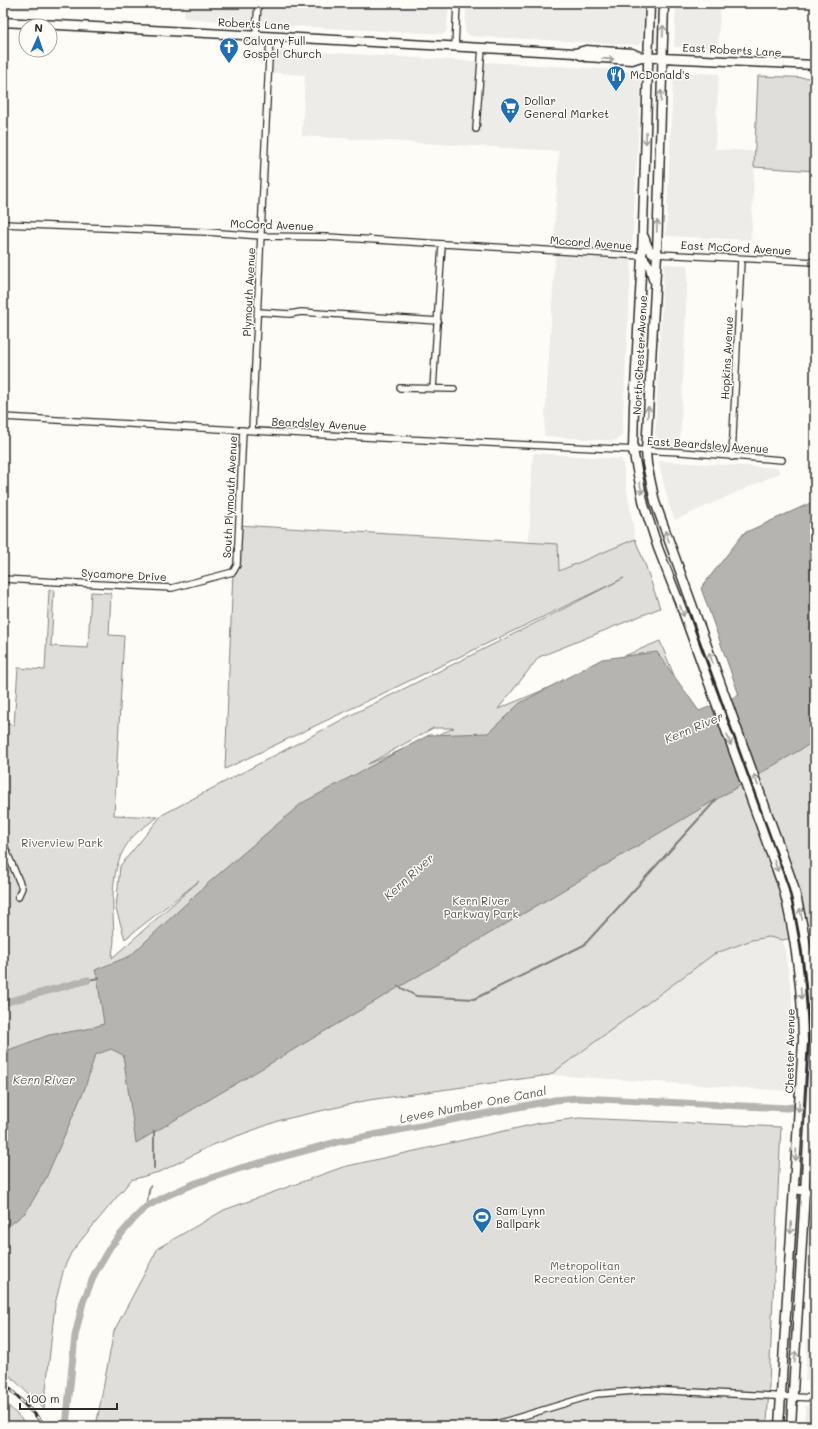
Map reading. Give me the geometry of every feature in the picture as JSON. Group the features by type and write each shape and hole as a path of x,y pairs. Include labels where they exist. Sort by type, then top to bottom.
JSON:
{"main road":[{"name":"North Chester Avenue","path":"650,3 644,57 643,232 633,450 646,512 710,690"},
{"name":"North Chester Avenue","path":"664,3 655,288 646,451 647,464 655,502 725,694"},
{"name":"Roberts Lane","path":"3,22 575,53 586,50 632,53 644,57"},
{"name":"East Roberts Lane","path":"644,57 815,66"},
{"path":"643,232 650,251 656,254"},
{"path":"642,256 650,268 655,288"},
{"name":"Chester Avenue","path":"710,690 783,887 798,962 801,990 803,1041 779,1426"},
{"name":"Chester Avenue","path":"725,694 793,884 804,929 812,989 814,1041 812,1092 791,1426"},
{"path":"794,1190 815,1191"}],"street":[{"path":"256,35 258,3"},
{"path":"455,47 457,3"},
{"name":"Plymouth Avenue","path":"252,430 270,36"},
{"path":"476,130 482,48"},
{"name":"McCord Avenue","path":"3,224 207,232 262,236 327,237 539,250"},
{"path":"433,389 442,245"},
{"name":"Mccord Avenue","path":"539,250 642,256"},
{"name":"East McCord Avenue","path":"656,254 815,262"},
{"name":"Hopkins Avenue","path":"732,457 741,259"},
{"path":"258,312 290,314 301,312 438,321"},
{"path":"400,388 454,389"},
{"name":"Beardsley Avenue","path":"3,417 633,450"},
{"name":"South Plymouth Avenue","path":"237,565 243,430"},
{"name":"East Beardsley Avenue","path":"633,450 681,452 782,460"},
{"name":"Sycamore Drive","path":"3,579 172,588 233,572 237,565"},
{"path":"3,843 22,888 18,897"},
{"path":"490,1426 597,1394 648,1390 815,1398"}],"shaded area":[{"path":"3,3 38,3 37,11 3,9"},
{"path":"185,3 449,3 447,29 443,34 270,25 184,18"},
{"path":"466,3 507,3 606,9 607,3 644,3 642,40 638,45 470,36 465,32"},
{"path":"676,3 702,3 702,6 720,6 718,49 674,47"},
{"path":"267,49 638,71 641,74 622,436 614,441 544,436 555,257 554,236 559,151 302,136 305,75 266,72"},
{"path":"678,72 719,74 715,149 755,151 751,240 666,236 673,78"},
{"path":"664,264 688,265 680,445 662,444 655,435"},
{"path":"533,453 622,459 635,539 559,572 558,544 529,542"},
{"path":"660,461 778,468 780,473 675,520 669,505 659,464"},
{"path":"769,937 783,940 792,995 789,1091 550,1075 714,954 752,940"},
{"path":"815,1220 815,1382 805,1381"},
{"path":"809,1404 815,1404 815,1426 804,1426 805,1407"}],"green space":[{"path":"758,76 815,78 815,171 754,167"},
{"name":"Kern River Parkway Park","path":"815,515 815,932 783,940 769,937 752,940 714,954 550,1075 369,1100 281,1120 210,1146 162,1171 131,1180 71,1253 64,1268 55,1304 44,1409 3,1369 3,723 14,725 18,668 45,670 49,590 54,590 51,646 88,648 91,592 111,593 109,635 124,636 114,815 158,817 140,830 131,839 118,861 115,874 113,900 114,939 112,958 199,881 125,939 116,909 120,866 162,815 351,715 624,578 225,769 233,572 238,525 558,544 559,571 635,539 660,608 539,657 498,709 660,641 692,720 750,696","holes":["433,728 454,728 368,764"]},
{"name":"Metropolitan Recreation Center","path":"579,1118 781,1127 767,1426 96,1426 114,1331 158,1248 224,1210 343,1167 540,1123"},
{"path":"3,1400 28,1426 3,1426"}],"water":[{"name":"Kern River","path":"815,501 815,741 136,1143 123,1055 111,1049 95,1055 85,1088 46,1178 26,1212 3,1231 3,1052 49,1035 87,1029 104,1024 95,970 130,956 206,885 302,803 429,735 488,733 520,703 602,659 657,652 699,711 739,695 701,588 744,533"}],"waterway":[{"path":"398,986 416,996 474,999 584,945 716,800"},
{"path":"88,980 99,978"},
{"path":"3,1003 88,980"},
{"name":"Levee Number One Canal","path":"66,1426 75,1336 83,1302 95,1273 110,1247 146,1207 166,1196 196,1183 241,1168 337,1142 555,1100 577,1098 787,1108 815,1103"},
{"path":"154,1131 154,1168"},
{"path":"146,1207 150,1186"}],"railway":[{"path":"3,1382 46,1426"}],"place":[{"name":"Calvary Full Gospel Church","path":"229,64"},
{"name":"McDonald's","path":"616,92"},
{"name":"Dollar General Market","path":"510,124"},
{"name":"Sam Lynn Ballpark","path":"482,1234"}],"park label":[{"name":"Riverview Park","path":"62,843"}]}
